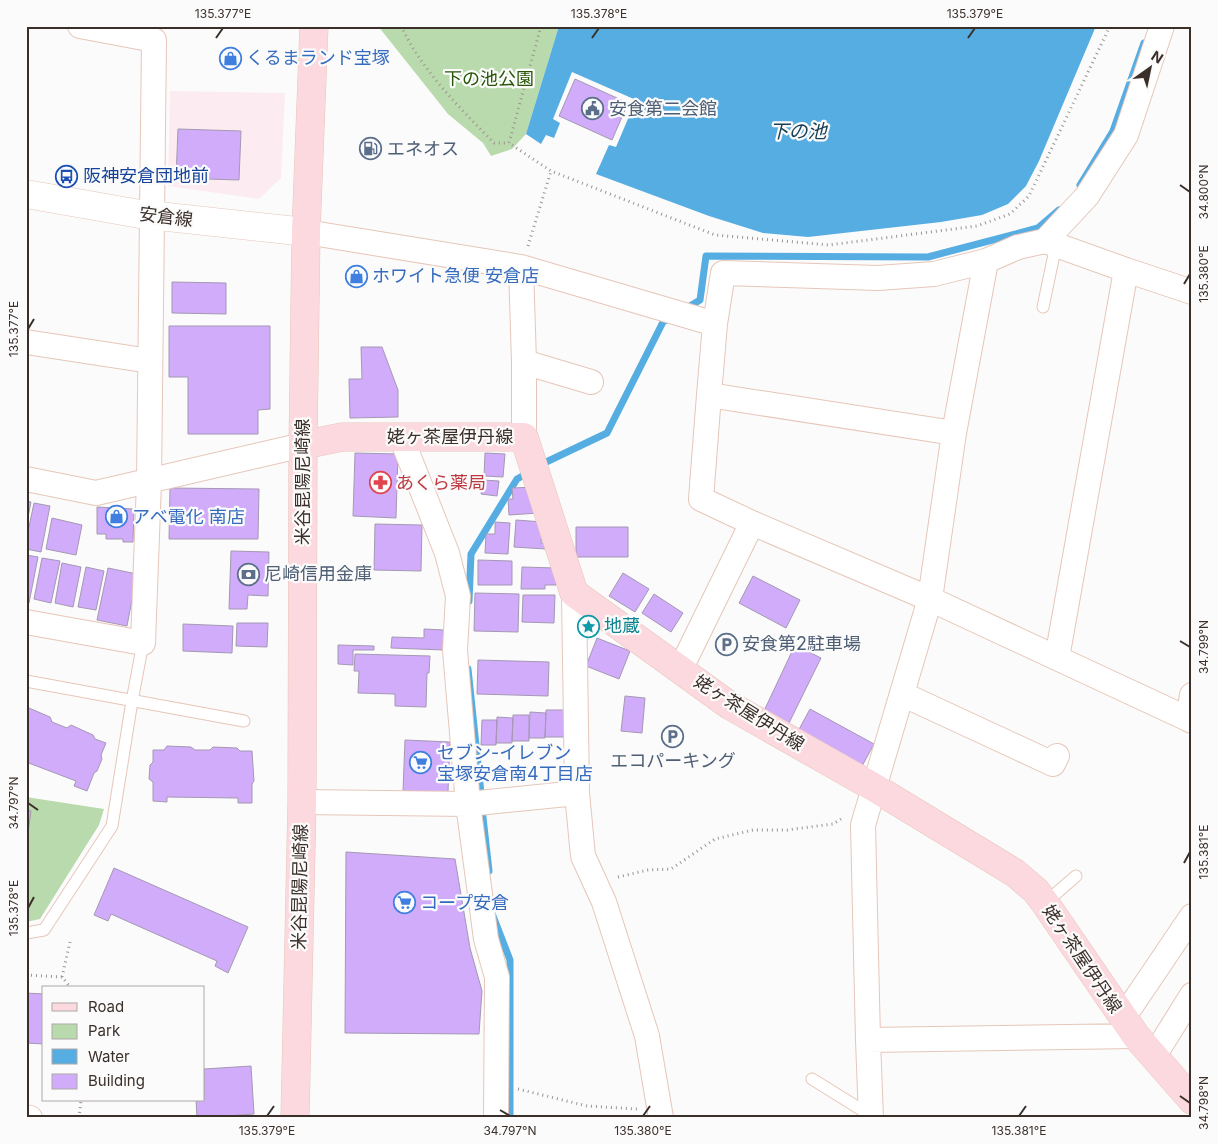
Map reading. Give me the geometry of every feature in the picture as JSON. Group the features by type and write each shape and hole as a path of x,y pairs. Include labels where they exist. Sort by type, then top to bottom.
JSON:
{"main road":[{"name":"米谷昆陽尼崎線","path":"295,1118 302,802 303,445 306,232 314,26"},
{"name":"姥ヶ茶屋伊丹線","path":"303,445 342,437 524,438 574,593 729,705 875,788 1016,873 1036,891 1045,903 1129,1027 1192,1100"}],"street":[{"path":"26,622 144,643 149,482 154,33 80,26"},
{"path":"1051,243 1087,196 1126,135 1162,26"},
{"name":"安倉線","path":"26,194 151,216 306,232"},
{"path":"306,232 521,267 715,324"},
{"path":"1192,292 1051,243 1018,247 986,261 934,274 878,278 723,273 715,324 701,499 752,523 930,599 1190,720 1192,695"},
{"path":"871,1117 863,825 930,599 954,433 986,261"},
{"path":"521,267 524,438"},
{"path":"1057,658 1126,270"},
{"path":"26,342 150,361"},
{"path":"524,362 591,382"},
{"path":"709,394 954,433"},
{"path":"401,437 447,553 458,596 455,650 468,804 486,939 497,977 496,1118"},
{"path":"26,480 96,493 303,445"},
{"path":"680,670 752,523"},
{"path":"574,593 577,792 583,856 604,902 647,1036 660,1114"},
{"path":"902,694 1053,764"},
{"path":"302,802 468,804 577,792"},
{"path":"868,1040 1129,1027 1192,916"},
{"path":"1154,1056 1192,995"},
{"path":"26,1117 30,1118"}],"lane":[{"path":"1043,307 1051,243"},
{"path":"26,933 44,930 112,826 132,701 144,643"},
{"path":"26,681 244,721"},
{"path":"1045,903 1076,876"},
{"path":"812,1080 871,1117"}],"path":[{"path":"401,26 411,47 450,99 494,142 509,142 551,171 715,235 829,246 977,226 1010,214 1029,196 1110,26"},
{"path":"509,142 541,26"},
{"path":"521,267 551,171"},
{"path":"595,882 648,870 671,868 715,839 753,830 787,830 833,824 849,814 866,816"},
{"path":"69,986 62,977 70,942"},
{"path":"26,975 62,977"},
{"path":"496,1084 587,1106 660,1114"},
{"path":"79,1118 81,1102"}],"shaded area":[{"path":"170,91 285,93 281,178 259,199 168,186"}],"green space":[{"name":"下の池公園","path":"378,26 559,26 526,134 512,149 491,156 483,143 448,114"},
{"path":"26,797 104,809 99,825 40,919 26,922"}],"water":[{"name":"下の池","path":"559,26 1096,26 1039,161 1026,186 1008,204 982,215 941,222 808,237 763,233 709,216 596,174 609,145 616,147 636,100 572,72 553,119 560,123 554,138 546,135 541,144 526,134"}],"building":[{"name":"安食第二会館","path":"575,79 628,103 612,140 559,116"},
{"path":"178,129 241,131 239,180 176,178"},
{"path":"172,282 226,283 226,314 172,313"},
{"path":"169,326 270,326 270,409 258,410 258,434 188,434 188,377 169,377"},
{"path":"361,347 382,347 398,390 398,417 350,418 349,379 362,379"},
{"path":"355,453 398,454 396,518 353,516"},
{"path":"485,453 505,454 503,477 484,476"},
{"path":"483,480 499,481 497,496 481,494"},
{"path":"536,487 538,513 509,515 508,499 513,499 512,488"},
{"path":"170,488 259,489 258,539 169,539"},
{"path":"26,501 31,502 26,527"},
{"path":"34,503 50,506 41,552 26,549"},
{"path":"97,507 134,509 133,542 123,542 123,539 106,539 106,534 97,534"},
{"path":"52,518 82,525 76,555 46,549"},
{"path":"516,520 543,522 541,543 546,543 546,549 514,547"},
{"path":"495,522 510,523 508,554 485,553 486,534 495,534"},
{"path":"375,524 422,525 421,571 374,570"},
{"path":"576,527 628,527 628,557 576,557"},
{"path":"231,551 269,552 268,596 248,595 247,609 229,609"},
{"path":"26,555 38,557 29,603 26,602"},
{"path":"42,558 60,561 51,603 34,599"},
{"path":"478,560 512,561 512,585 478,585"},
{"path":"62,563 81,567 73,607 55,603"},
{"path":"86,567 104,571 96,610 78,607"},
{"path":"522,567 556,568 556,585 545,585 545,589 521,589"},
{"path":"108,568 137,574 127,626 97,620"},
{"path":"623,573 649,589 635,612 609,596"},
{"path":"753,576 800,600 786,628 739,603"},
{"path":"475,593 519,594 518,632 474,631"},
{"path":"654,594 683,613 671,632 642,613"},
{"path":"523,595 555,595 554,623 522,622"},
{"path":"237,623 268,623 267,647 236,646"},
{"path":"183,624 233,626 232,653 183,651"},
{"path":"424,629 444,630 444,650 391,648 392,637 424,638"},
{"path":"597,638 630,651 619,679 586,666"},
{"path":"338,645 374,646 374,650 353,650 353,665 338,664"},
{"path":"795,645 821,658 788,725 763,713"},
{"path":"355,654 430,656 429,673 427,673 426,707 395,706 395,694 358,693 359,671 354,671"},
{"path":"478,660 549,662 548,696 477,694"},
{"path":"625,696 645,698 642,733 621,731"},
{"path":"29,708 50,717 52,722 67,728 71,725 106,743 101,755 102,759 87,791 74,786 76,781 26,762 26,709"},
{"path":"810,709 874,744 861,768 797,733"},
{"path":"546,710 565,710 564,737 545,737"},
{"path":"530,712 546,713 545,738 529,738"},
{"path":"513,715 529,715 529,741 512,741"},
{"path":"497,717 513,718 512,743 496,743"},
{"path":"482,720 497,720 496,745 481,745"},
{"path":"405,740 450,742 448,792 403,791"},
{"path":"167,746 191,747 195,750 210,750 213,747 252,751 254,781 252,784 252,803 238,803 238,798 167,797 167,802 153,801 153,782 149,779 150,765 153,762 153,750 164,750"},
{"path":"26,810 31,811 27,839 26,838"},
{"name":"コープ安倉","path":"346,852 455,859 470,948 482,991 479,1034 345,1033"},
{"path":"114,868 248,927 228,973 215,966 217,961 111,914 108,921 94,915"},
{"path":"26,993 42,994 42,1044 26,1043"},
{"path":"251,1066 254,1114 197,1118 196,1102 205,1102 205,1069"}],"waterway":[{"path":"1080,185 1113,131 1144,43"},
{"path":"690,306 700,300 706,256 928,257 1038,228 1059,210"},
{"path":"542,464 607,433 663,322 669,318"},
{"path":"469,601 471,554 517,479 526,474"},
{"path":"468,669 481,793"},
{"path":"482,809 489,871"},
{"path":"493,916 510,960 510,1118"}],"place":[{"name":"くるまランド宝塚","path":"230,58"},
{"name":"安食第二会館","path":"593,109"},
{"name":"エネオス","path":"371,149"},
{"name":"阪神安倉団地前","path":"67,176"},
{"name":"ホワイト急便 安倉店","path":"356,276"},
{"name":"あくら薬局","path":"380,483"},
{"name":"アベ電化 南店","path":"116,517"},
{"name":"尼崎信用金庫","path":"248,574"},
{"name":"地蔵","path":"588,626"},
{"name":"安食第2駐車場","path":"726,644"},
{"name":"エコパーキング","path":"673,736"},
{"name":"セブン-イレブン 宝塚安倉南4丁目店","path":"421,763"},
{"name":"コープ安倉","path":"404,903"}]}
